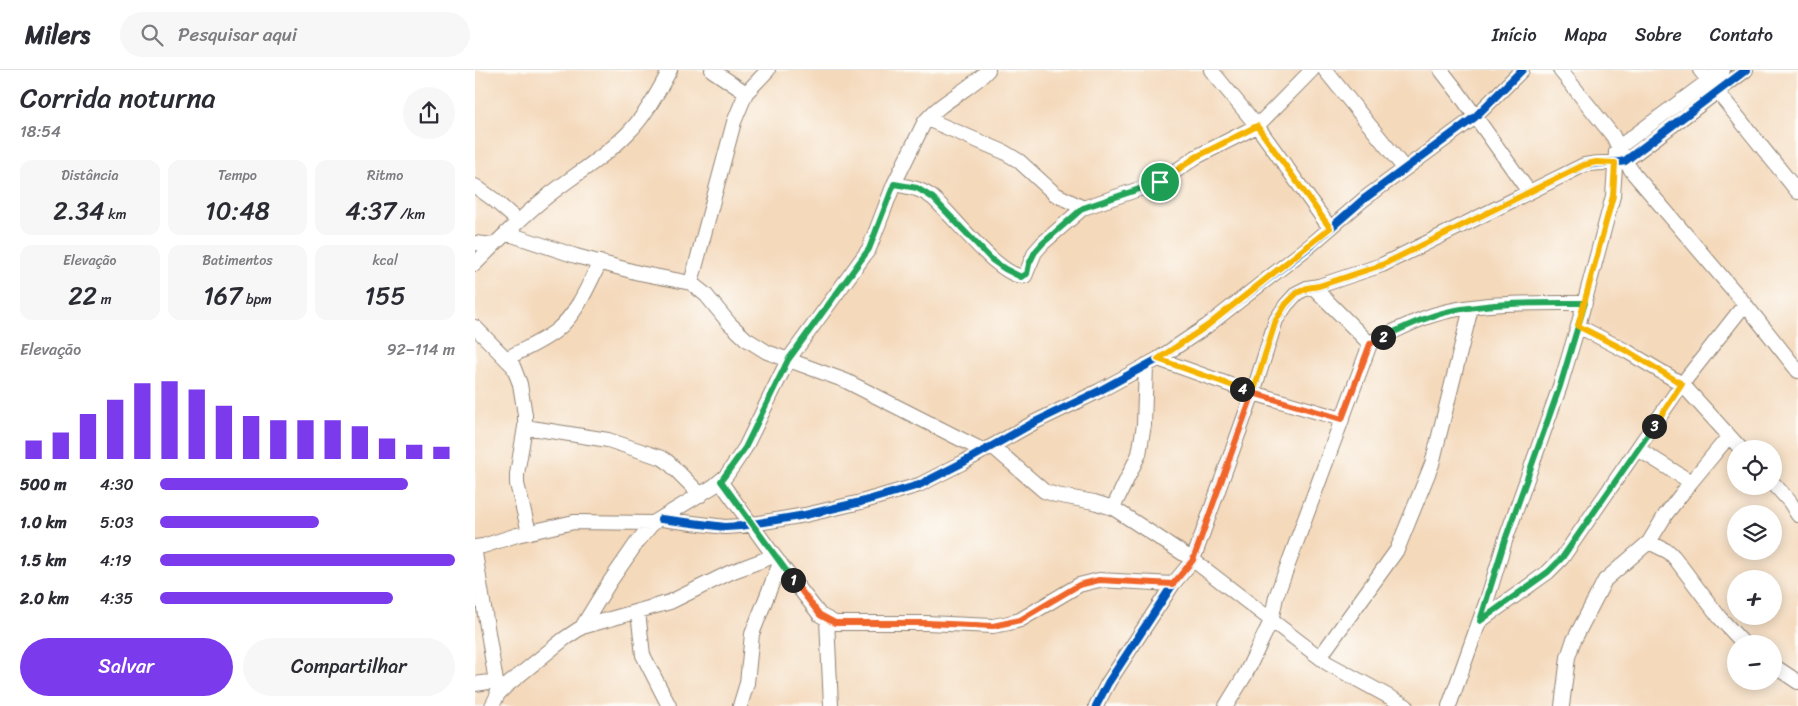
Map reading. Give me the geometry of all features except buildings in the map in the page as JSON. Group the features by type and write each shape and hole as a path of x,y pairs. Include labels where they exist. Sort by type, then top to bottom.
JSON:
{"street":[{"path":"475,264 518,221 545,198 610,150 629,132 651,105 670,70"},
{"path":"712,70 746,93"},
{"path":"691,283 733,122 746,93 768,70"},
{"path":"583,627 609,583 638,541 657,521 721,481 745,448 788,360 869,249 894,184 927,119 973,84 988,70"},
{"path":"1211,70 1257,126 1330,228"},
{"path":"894,184 917,188 933,198 992,260 1021,277 1027,274 1029,264 1035,252 1043,243 1083,208 1160,182 1196,157 1257,126 1312,70"},
{"path":"1325,70 1404,168"},
{"path":"1441,70 1529,192"},
{"path":"475,547 574,522 657,521 725,527 753,524 805,515 861,502 919,485 1152,362 1207,326 1364,199 1475,117 1522,70"},
{"path":"1561,70 1613,136 1619,147"},
{"path":"1723,70 1619,147 1615,156 1745,304 1798,371"},
{"path":"1449,706 1560,386 1585,303 1620,162 1708,81 1746,70"},
{"path":"1708,81 1798,192"},
{"path":"927,119 1004,152 1019,161 1055,194 1083,208"},
{"path":"1103,704 1108,683 1173,584 1193,560 1253,393 1276,320 1286,304 1297,293 1382,265 1584,165 1596,162 1620,162"},
{"path":"475,186 518,221"},
{"path":"506,233 639,273 691,283 706,295 729,323 746,339 767,352 846,382 988,449 1044,491 1113,508 1193,560 1319,657 1406,706"},
{"path":"475,242 494,245"},
{"path":"506,359 555,331 564,323 577,308 599,262"},
{"path":"1313,287 1370,344"},
{"path":"1226,706 1245,675 1271,621 1276,597 1370,344 1377,339 1427,317 1451,311 1526,304 1585,303"},
{"path":"1480,621 1548,572 1562,558 1682,384 1745,304"},
{"path":"1319,657 1397,550 1431,464 1471,308"},
{"path":"1578,326 1629,352 1682,384 1733,440"},
{"path":"475,327 513,366 520,384 525,427 517,484 529,532"},
{"path":"1152,362 1342,419"},
{"path":"1113,508 1139,454 1152,362"},
{"path":"525,427 608,440 662,458 669,462 701,495"},
{"path":"1562,706 1568,657 1573,642 1605,580 1649,542 1691,482 1729,436"},
{"path":"1638,449 1691,482"},
{"path":"721,481 777,560 820,615 835,623 927,623 993,626 1020,620 1079,585 1091,581 1173,584"},
{"path":"1782,490 1794,498 1798,515"},
{"path":"1649,542 1669,552 1674,557 1720,618 1736,635"},
{"path":"475,553 495,693"},
{"path":"495,693 564,639 583,627 670,602 731,572 777,560"},
{"path":"740,706 747,683 752,634 777,560"},
{"path":"638,612 643,655 669,706"},
{"path":"827,620 831,706"},
{"path":"1782,671 1798,682"},
{"path":"475,684 495,693"}],"cycle path":[{"path":"661,519 725,527 805,515 861,502 919,485 962,463 1035,422 1099,391 1158,359 1207,326 1311,245 1364,199 1475,117 1522,70"},
{"path":"1096,706 1108,683 1173,584 1193,560 1253,393 1276,320 1297,293 1307,288 1319,286 1382,265 1584,165 1625,161 1746,70"}],"route":[{"path":"1160,182 1093,203 1083,208 1043,243 1035,252 1029,264 1027,274 1021,277 992,260 933,198 917,188 894,184 865,256 788,360 745,448 721,481 774,556 820,615 835,623 927,623 993,626 1020,620 1079,585 1091,581 1173,584 1193,560 1253,393 1342,419 1364,357 1370,344 1377,339 1427,317 1451,311 1526,304 1585,303 1560,386 1505,540 1480,621 1548,572 1562,558 1682,384 1629,352 1578,326 1585,303 1607,214 1613,196 1615,163 1596,162 1584,165 1382,265 1319,286 1307,288 1297,293 1286,304 1276,320 1253,393 1158,359 1207,326 1330,228 1257,126 1196,157 1160,182"}]}
